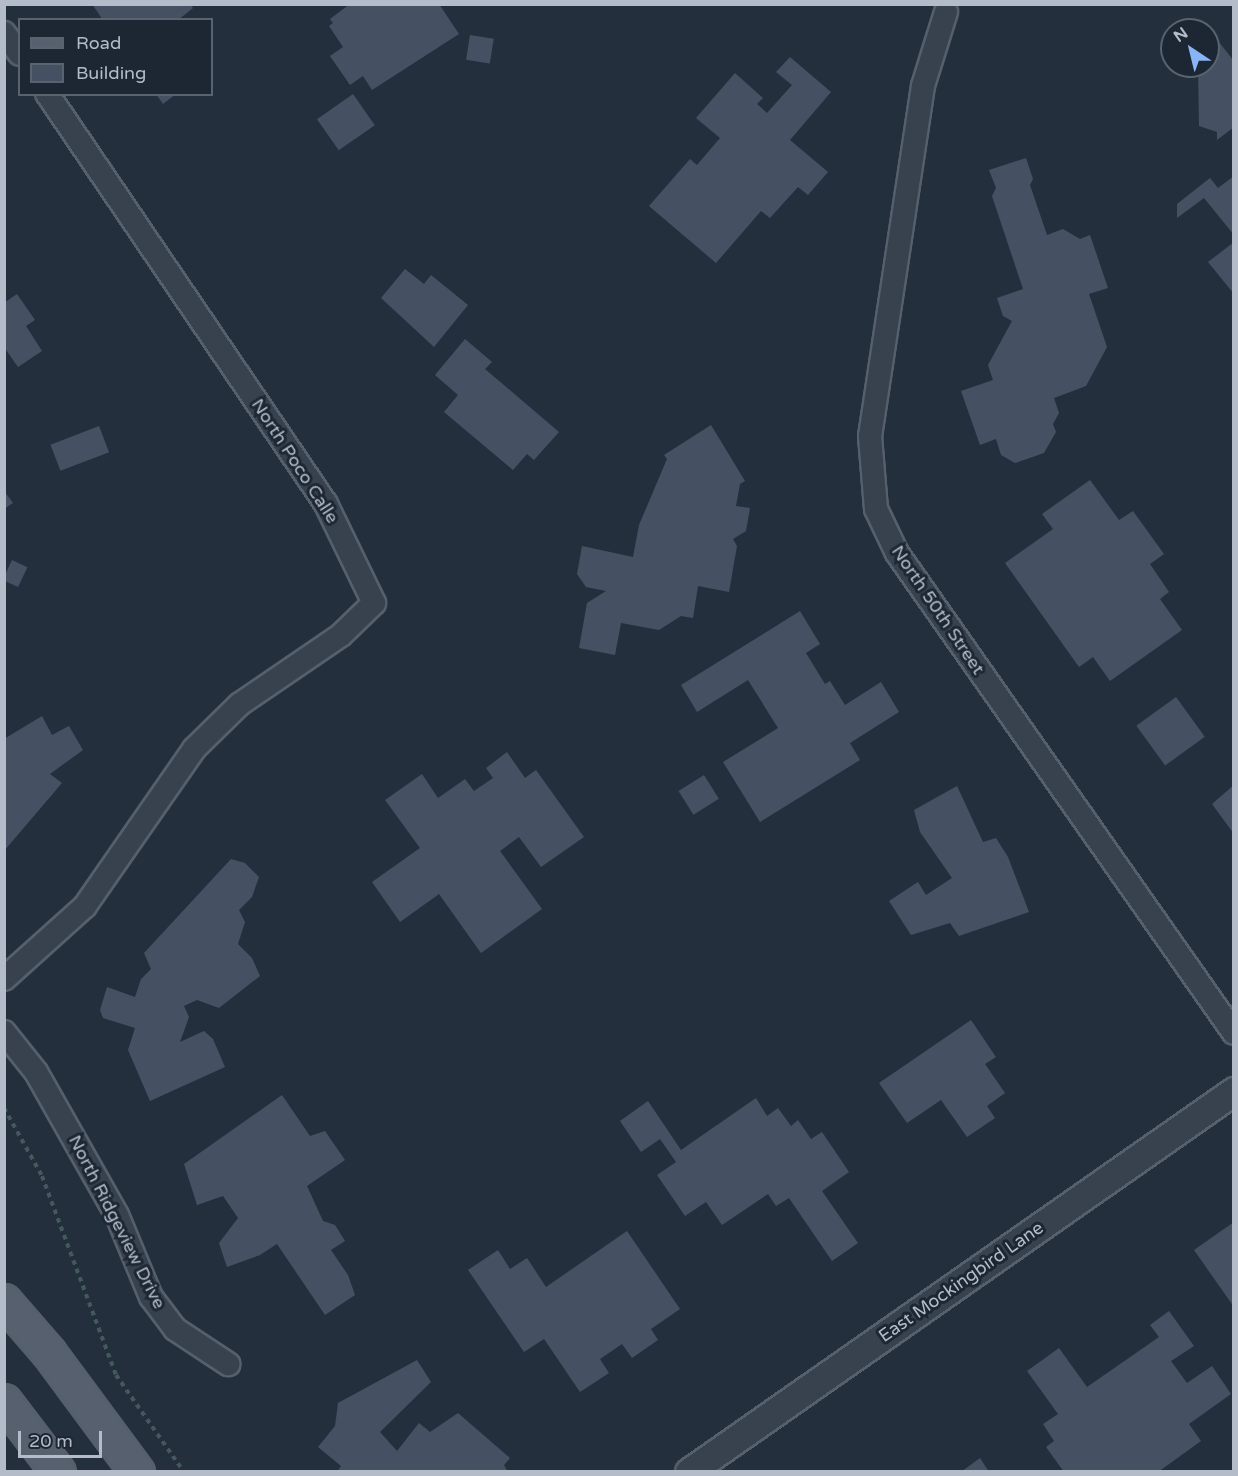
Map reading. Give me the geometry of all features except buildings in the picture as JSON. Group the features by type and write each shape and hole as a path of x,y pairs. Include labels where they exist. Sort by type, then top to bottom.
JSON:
{"main road":[{"path":"4,1301 49,1353 137,1472"},
{"path":"4,1401 58,1472"}],"street":[{"name":"North 50th Street","path":"946,12 921,96 870,436 876,509 897,553 1233,1033"},
{"path":"4,33 18,51"},
{"name":"North Poco Calle","path":"4,979 85,906 194,749 240,704 341,635 374,603 326,504 48,96"},
{"name":"North Ridgeview Drive","path":"4,1032 36,1072 117,1215 151,1297 176,1329 228,1364"},
{"name":"East Mockingbird Lane","path":"689,1472 1233,1091"}],"path":[{"path":"4,1108 42,1176 116,1375 184,1472"}]}
